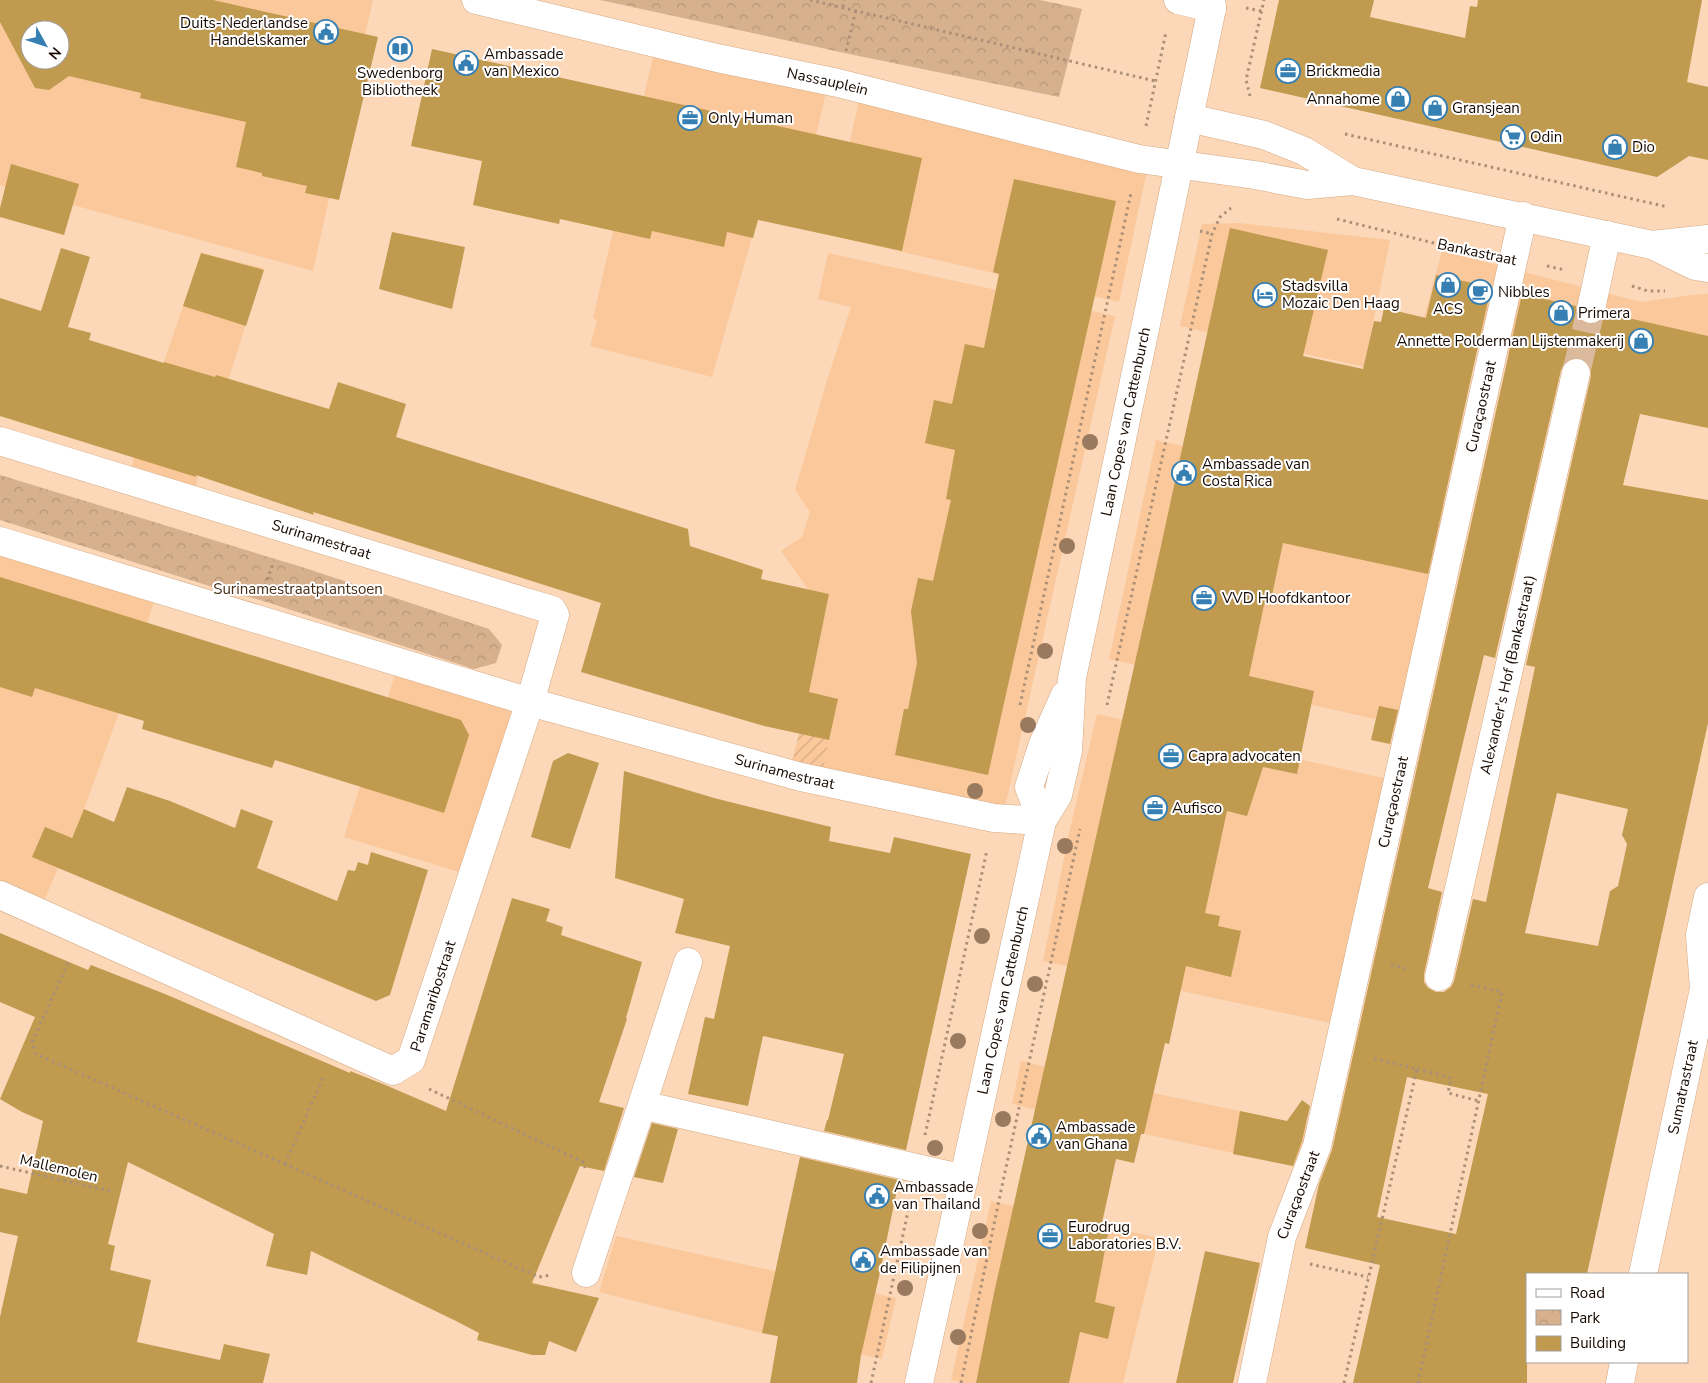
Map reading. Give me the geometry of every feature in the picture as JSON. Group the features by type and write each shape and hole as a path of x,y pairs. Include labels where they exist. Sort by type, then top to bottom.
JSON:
{"street":[{"name":"Nassauplein","path":"476,0 717,58 838,83 1139,159 1180,165"},
{"path":"1178,0 1213,3"},
{"name":"Laan Copes van Cattenburch","path":"919,1383 1042,821 1029,787 1043,744 1072,678 1213,3"},
{"path":"1188,118 1264,135 1304,151 1353,181"},
{"path":"1180,165 1255,175 1307,185 1353,181 1652,245 1695,266 1708,268"},
{"name":"Curaçaostraat","path":"1252,1383 1280,1247 1317,1146 1523,216"},
{"path":"1591,309 1607,235"},
{"path":"1652,245 1708,239"},
{"name":"Alexander's Hof (Bankastraat)","path":"1439,976 1576,373"},
{"name":"Surinamestraat","path":"0,441 552,610 555,615 530,702"},
{"name":"Surinamestraat","path":"0,541 530,702 801,777 994,818 1042,821"},
{"name":"Paramaribostraat","path":"393,1071 412,1060 530,702"},
{"path":"0,895 393,1071"},
{"name":"Sumatrastraat","path":"1643,1273 1704,989 1700,935 1708,897"},
{"path":"586,1273 688,962"},
{"path":"642,1105 964,1179"},
{"path":"1620,1383 1624,1363"}],"path":[{"path":"810,0 1155,81"},
{"path":"842,7 844,0"},
{"path":"1252,99 1248,93 1246,80 1264,0"},
{"path":"838,83 856,10"},
{"path":"1139,159 1168,27"},
{"path":"1343,133 1670,207"},
{"path":"1212,234 1220,217 1238,204"},
{"name":"Bankastraat","path":"1333,218 1442,245 1598,276 1648,290 1674,291"},
{"path":"256,618 260,600 287,528"},
{"path":"81,932 32,1042 36,1054 539,1277 551,1275"},
{"path":"1359,958 1502,992 1418,1383"},
{"path":"285,1164 338,1047"},
{"path":"1338,1049 1451,1078 1448,1093 1479,1101"},
{"path":"1344,1383 1417,1069"},
{"path":"393,1071 449,1100 583,1162 586,1171"},
{"name":"Mallemolen","path":"0,1166 114,1192"},
{"path":"1280,1247 1368,1277"}],"shaded area":[{"path":"0,0 373,0 313,271 0,185"},
{"path":"656,44 828,84 797,217 757,220 712,377 590,346 597,320 593,318"},
{"path":"861,91 1149,161 1119,302 829,235"},
{"path":"1239,223 1390,240 1364,367 1180,326 1202,224"},
{"path":"1442,251 1641,302 1708,294 1708,379 1644,395 1421,329"},
{"path":"201,253 263,268 192,498 128,478 164,362"},
{"path":"828,253 1115,316 1005,807 822,773 809,692 829,594 809,591 781,551 802,537 810,512 795,490 828,377 851,307 818,299"},
{"path":"1156,440 1457,509 1410,727 1109,659"},
{"path":"0,541 158,589 119,713 84,809 39,912 0,895"},
{"path":"399,662 530,702 472,876 344,837"},
{"path":"809,692 838,699 822,773 791,766"},
{"path":"1097,714 1397,781 1344,1026 1043,961 1069,833"},
{"path":"1021,1061 1153,1093 1321,1128 1308,1169 1144,1134 1012,1104"},
{"path":"991,1201 1159,1238 1123,1383 966,1383 951,1380"},
{"path":"616,1236 896,1298 882,1359 762,1333 599,1292"}],"green space":[{"path":"600,0 1040,0 1082,9 1059,97"},
{"name":"Surinamestraatplantsoen","path":"0,475 305,568 489,629 502,645 496,663 474,669 260,600 222,590 0,520"}],"building":[{"path":"0,0 213,0 378,37 339,200 305,193 307,186 262,176 262,173 236,167 246,122 140,98 141,93 69,76 49,90 35,88 25,70 70,70 70,20 20,20 20,60 0,22"},
{"path":"1279,0 1374,0 1370,17 1465,38 1470,6 1477,7 1478,0 1702,0 1687,82 1708,87 1708,160 1689,156 1657,177 1260,88"},
{"path":"432,49 922,158 902,251 758,220 753,238 727,232 724,247 652,231 650,239 560,219 559,224 473,205 482,161 411,146"},
{"path":"11,164 79,184 64,235 0,217 0,208"},
{"path":"1014,179 1116,201 988,775 895,755 904,709 908,709 917,663 911,611 918,578 933,581 951,500 946,499 955,450 925,443 934,400 952,404 965,344 984,348 999,274 993,272"},
{"path":"1230,228 1328,250 1303,356 1363,369 1374,321 1381,322 1384,308 1426,318 1436,275 1491,287 1428,574 1283,543 1271,600 1264,605 1249,676 1314,691 1297,774 1263,767 1247,816 1227,811 1205,913 1220,916 1218,926 1241,931 1231,977 1186,966 1169,1044 1165,1043 1144,1134 1141,1134 1134,1163 1116,1159 1100,1232 1108,1234 1095,1302 1115,1307 1108,1339 1080,1332 1069,1383 976,1383 994,1293"},
{"path":"392,232 465,247 452,309 379,289"},
{"path":"61,248 90,257 68,327 91,333 89,340 329,409 338,382 406,404 396,437 688,529 690,546 763,570 761,579 829,594 809,692 838,699 829,740 764,726 581,672 601,603 313,512 314,515 196,475 196,477 0,416 0,298 41,311"},
{"path":"201,253 264,270 246,326 183,306"},
{"path":"1522,294 1576,306 1576,314 1580,320 1587,324 1596,324 1602,320 1606,313 1708,336 1708,428 1640,414 1623,485 1708,500 1708,723 1587,1273 1526,1273 1527,1383 1353,1383 1380,1265 1305,1248 1319,1184 1332,1150","holes":["1571,358 1579,358 1586,361 1591,368 1591,376 1526,665 1535,667 1486,902 1473,899 1454,981 1451,987 1444,992 1436,992 1428,988 1424,982 1424,974 1442,892 1428,888 1484,655 1495,658 1561,370 1564,363","1557,793 1628,809 1622,835 1627,844 1618,886 1610,891 1598,946 1525,933","1407,1077 1488,1094 1456,1234 1377,1217"]},
{"path":"0,577 461,720 469,735 444,813 275,760 272,768 142,729 144,721 35,688 32,697 0,687"},
{"path":"1379,706 1398,710 1390,744 1371,740"},
{"path":"568,753 599,763 570,849 531,837 553,761"},
{"path":"624,771 714,798 831,827 829,841 890,853 894,837 971,854 906,1150 824,1131 844,1054 763,1036 748,1106 688,1094 705,1017 714,1019 730,946 675,933 684,899 615,878"},
{"path":"127,787 170,801 235,828 241,809 273,821 257,868 337,901 348,870 355,871 358,862 368,865 371,852 428,870 390,995 376,1001 32,857 45,827 72,838 84,809 114,822"},
{"path":"512,898 550,909 546,921 563,927 561,935 642,962 627,1019 599,1102 624,1108 604,1171 580,1166 532,1283 599,1298 576,1352 549,1341 545,1355 532,1355 477,1340 479,1333 311,1251 307,1275 266,1266 274,1234 128,1162 108,1244 115,1246 110,1270 151,1280 137,1342 220,1360 224,1344 270,1354 263,1383 0,1383 0,1317 18,1236 0,1232 0,1188 27,1194 43,1121 22,1112 0,1099 35,1017 0,1002 0,933 88,970 91,965 165,994 350,1073 350,1071 446,1111"},
{"path":"1302,1100 1310,1106 1302,1141 1293,1166 1233,1154 1240,1111 1287,1121"},
{"path":"652,1123 678,1129 663,1183 634,1177"},
{"path":"800,1157 899,1180 861,1355 857,1383 770,1383 778,1336 762,1333"},
{"path":"1205,1251 1260,1263 1233,1383 1176,1383"}],"tunnel":[{"path":"1576,373 1591,309"}],"place":[{"name":"Duits-Nederlandse Handelskamer","path":"326,32"},
{"name":"Swedenborg Bibliotheek","path":"400,49"},
{"name":"Ambassade van Mexico","path":"466,63"},
{"name":"Brickmedia","path":"1288,71"},
{"name":"Annahome","path":"1398,99"},
{"name":"Gransjean","path":"1435,108"},
{"name":"Only Human","path":"690,118"},
{"name":"Odin","path":"1513,137"},
{"name":"Dio","path":"1615,147"},
{"name":"ACS","path":"1448,285"},
{"name":"Nibbles","path":"1480,292"},
{"name":"Stadsvilla Mozaic Den Haag","path":"1265,295"},
{"name":"Primera","path":"1561,313"},
{"name":"Annette Polderman Lijstenmakerij","path":"1641,341"},
{"name":"Ambassade van Costa Rica","path":"1184,473"},
{"name":"VVD Hoofdkantoor","path":"1204,598"},
{"name":"Capra advocaten","path":"1171,756"},
{"name":"Aufisco","path":"1155,808"},
{"name":"Ambassade van Ghana","path":"1039,1136"},
{"name":"Ambassade van Thailand","path":"877,1196"},
{"name":"Eurodrug Laboratories B.V.","path":"1050,1236"},
{"name":"Ambassade van de Filipijnen","path":"863,1260"}]}
